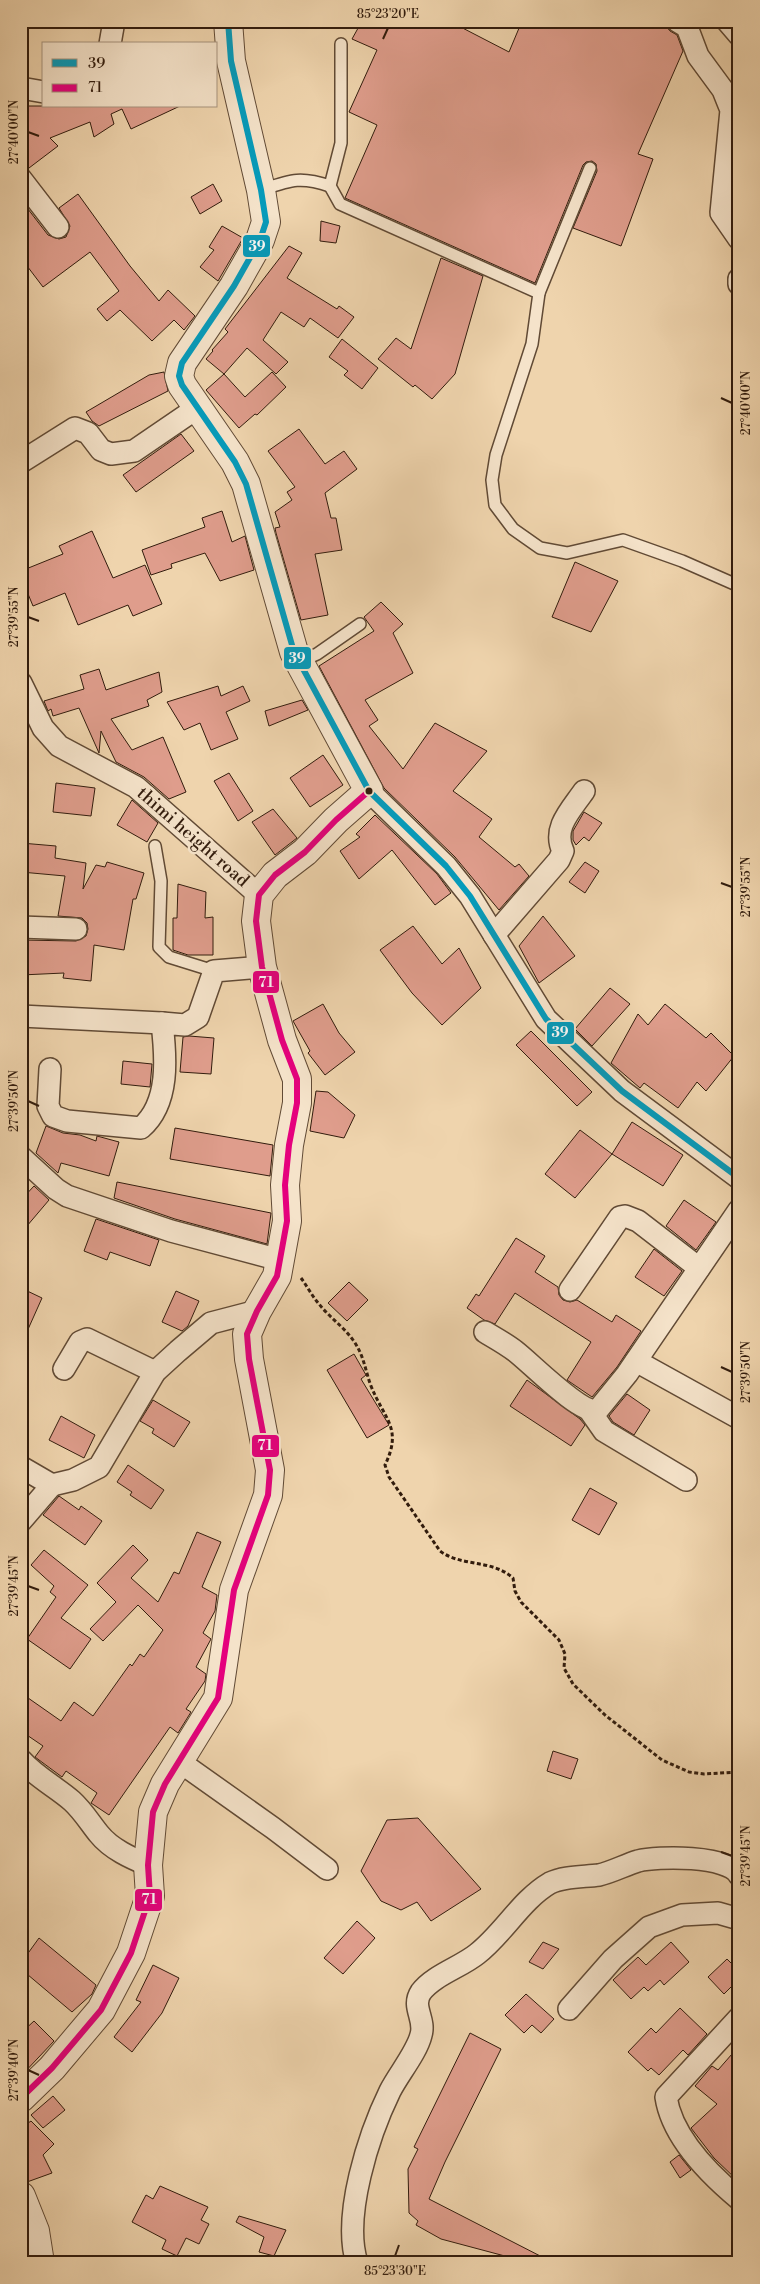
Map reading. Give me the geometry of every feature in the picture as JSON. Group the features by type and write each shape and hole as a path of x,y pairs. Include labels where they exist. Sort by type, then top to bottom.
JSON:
{"street":[{"path":"110,42 114,21"},
{"path":"228,21 231,62 260,186 266,222 260,240 234,286 182,363 179,376 182,385 235,462 246,484 294,652 369,790 446,866 470,896 546,1019 622,1091 739,1178"},
{"path":"677,21 687,27 698,56 735,108 721,213 739,239"},
{"path":"727,21 739,35"},
{"path":"21,88 42,92"},
{"path":"21,179 58,227"},
{"path":"739,278 739,284"},
{"path":"21,462 75,428 88,433 101,450 110,454 134,451 197,408"},
{"name":"thimi height road","path":"21,683 43,728 59,746 136,786 258,895"},
{"path":"21,2098 52,2068 101,2010 131,1953 150,1896 148,1865 153,1812 165,1784 218,1698 234,1590 268,1495 270,1470 249,1359 248,1334 257,1311 277,1276 287,1221 285,1185 289,1145 297,1103 297,1079 282,1040 262,968 256,921 258,895 275,875 305,852 369,790"},
{"path":"494,934 559,860 563,851 558,835 561,826 584,790"},
{"path":"21,927 76,929"},
{"path":"21,1016 185,1025 198,1017 214,971 262,968"},
{"path":"50,1069 48,1106 53,1116 67,1121 141,1128 149,1121 163,1084 166,1064 162,1023"},
{"path":"21,1157 49,1183 67,1196 171,1231 280,1260"},
{"path":"590,1411 596,1411 609,1398 739,1210"},
{"path":"570,1290 620,1217 625,1216 638,1222 699,1268"},
{"path":"21,1521 52,1485 73,1480 99,1467 155,1372 211,1323 257,1311"},
{"path":"485,1332 515,1351 578,1404 590,1411 604,1431 686,1480"},
{"path":"64,1369 80,1342 87,1338 155,1372"},
{"path":"636,1361 739,1418"},
{"path":"21,1467 52,1485"},
{"path":"21,1760 30,1771 58,1789 81,1809 100,1836 127,1856 148,1865"},
{"path":"180,1762 327,1869"},
{"path":"357,2263 354,2254 353,2231 358,2184 369,2144 389,2092 421,2036 422,2022 417,2010 417,2001 422,1992 476,1955 496,1938 537,1893 552,1882 601,1874 640,1861 657,1860 690,1859 723,1862 737,1870 739,1874"},
{"path":"570,2009 613,1959 649,1927 682,1915 718,1913 739,1919"},
{"path":"739,2018 666,2098 672,2122 683,2141 723,2186 739,2199"},
{"path":"21,2196 35,2231 40,2263"}],"lane":[{"path":"330,186 341,143 340,44"},
{"path":"590,168 538,293 532,344 496,455 492,480 495,505 513,529 540,548 567,553 623,540 682,561 739,586"},
{"path":"260,186 291,180 311,179 330,186 340,204 538,293"},
{"path":"299,662 317,654 360,624"},
{"path":"156,846 161,880 159,947 169,957 214,971"}],"path":[{"path":"280,1260 293,1263 319,1304 344,1328 363,1355 371,1386 391,1423 392,1440 390,1454 385,1466 389,1477 440,1551 446,1556 462,1561 487,1564 514,1578 515,1591 521,1602 559,1640 565,1654 564,1668 573,1684 605,1715 647,1749 662,1760 690,1772 704,1774 739,1772"}],"building":[{"path":"362,21 449,21 509,52 522,21 660,21 677,35 683,51 638,154 653,159 621,246 573,228 597,171 596,164 592,161 586,162 583,165 535,283 345,198 377,125 349,112 377,50 352,39"},
{"path":"21,106 42,106 42,108 176,108 131,129 122,109 111,114 114,124 94,137 90,122 50,138 58,146 29,168 21,159"},
{"path":"213,184 222,201 200,214 191,197"},
{"path":"78,194 130,266 159,301 168,290 195,316 184,330 174,320 152,341 120,310 107,321 97,309 119,291 90,252 43,287 21,258 21,200 48,235 59,239 66,237 70,226 59,208"},
{"path":"321,221 340,226 336,243 320,241"},
{"path":"222,226 243,238 218,281 200,267 214,250 209,247"},
{"path":"289,246 302,253 287,278 337,309 339,306 354,317 338,338 310,318 304,327 281,312 263,340 288,362 276,374 247,348 224,374 206,359 228,332 225,329"},
{"path":"441,258 483,276 455,374 432,399 415,385 413,387 378,359 396,338 411,349"},
{"path":"342,339 378,368 362,389 344,375 348,371 329,357"},
{"path":"164,372 168,391 99,426 92,421 86,412 149,375"},
{"path":"272,372 286,387 257,415 255,414 239,428 206,390 224,374 245,397"},
{"path":"299,429 325,464 344,451 357,469 325,493 331,518 336,518 342,550 315,554 328,615 301,620 275,528 280,527 275,512 292,500 287,492 295,487 268,451"},
{"path":"181,434 194,451 136,492 123,475"},
{"path":"222,511 232,542 245,536 254,570 220,581 205,553 171,564 172,568 151,575 142,550 205,527 202,518"},
{"path":"92,531 113,578 145,565 162,604 133,616 128,605 78,625 65,593 33,606 21,577 21,571 63,554 59,546"},
{"path":"575,562 618,581 591,632 552,617"},
{"path":"381,602 403,624 393,633 413,673 365,700 378,720 369,726 403,769 435,723 487,751 453,791 492,819 479,837 515,867 519,864 529,876 499,910 455,857 384,788 319,666 374,631 364,617"},
{"path":"99,669 106,690 159,672 162,692 147,700 149,706 111,719 132,750 163,737 186,792 169,799 144,777 116,762 101,731 99,753 79,708 53,716 51,709 48,711 44,701 84,689 80,675"},
{"path":"218,686 221,696 243,686 250,701 226,712 238,739 211,750 200,723 184,730 167,702"},
{"path":"302,700 308,710 269,726 265,711"},
{"path":"323,755 343,785 310,807 290,778"},
{"path":"229,773 253,811 238,821 214,781"},
{"path":"56,783 95,788 91,816 53,812"},
{"path":"132,800 158,823 147,842 117,825"},
{"path":"273,809 297,838 275,855 252,822"},
{"path":"584,812 602,823 589,841 584,837 576,845 573,840 573,831"},
{"path":"375,815 437,874 451,893 435,905 392,850 359,879 340,851 360,837 356,834"},
{"path":"21,843 56,846 55,858 86,863 83,889 96,865 105,867 107,862 144,873 136,899 133,899 124,950 94,945 91,981 63,978 64,973 21,975 21,940 76,941 86,936 88,929 87,923 82,918 58,916 65,876 21,872"},
{"path":"585,862 599,871 585,893 569,882"},
{"path":"178,884 206,892 205,918 213,917 213,955 188,955 173,950 173,918 177,918"},
{"path":"543,916 575,956 539,983 519,946"},
{"path":"413,926 442,964 459,948 481,988 442,1025 412,993 380,950"},
{"path":"610,988 630,1004 592,1046 575,1029"},
{"path":"323,1004 339,1033 355,1052 325,1075 308,1053 310,1051 293,1021"},
{"path":"665,1004 706,1038 711,1033 734,1056 706,1091 697,1082 678,1108 644,1083 640,1088 611,1063 638,1014 648,1025"},
{"path":"531,1031 592,1092 577,1106 516,1045"},
{"path":"183,1037 214,1038 211,1074 180,1072"},
{"path":"123,1061 152,1064 150,1087 121,1084"},
{"path":"316,1091 328,1092 355,1115 344,1138 310,1131"},
{"path":"632,1122 683,1155 663,1186 612,1154"},
{"path":"46,1126 63,1133 80,1135 96,1141 97,1136 119,1142 109,1176 61,1163 58,1173 36,1153"},
{"path":"175,1128 273,1145 270,1176 170,1159"},
{"path":"580,1130 612,1154 575,1198 545,1174"},
{"path":"117,1182 271,1213 267,1244 175,1219 114,1198"},
{"path":"34,1186 49,1200 21,1233 21,1200"},
{"path":"684,1200 716,1222 696,1250 666,1226"},
{"path":"96,1219 159,1240 150,1266 110,1252 107,1260 84,1251"},
{"path":"516,1238 545,1256 535,1272 558,1287 559,1295 563,1300 570,1302 577,1300 612,1322 616,1315 641,1331 617,1367 592,1397 567,1380 591,1342 515,1293 495,1324 484,1320 467,1308 476,1294 479,1296"},
{"path":"654,1249 682,1271 664,1296 635,1277"},
{"path":"349,1282 368,1300 347,1321 328,1303"},
{"path":"21,1288 42,1298 21,1345"},
{"path":"176,1291 199,1301 188,1326 182,1331 162,1322"},
{"path":"354,1354 366,1375 361,1379 389,1425 367,1438 327,1370"},
{"path":"527,1380 580,1419 585,1425 571,1446 510,1406"},
{"path":"627,1394 650,1410 634,1435 613,1422 609,1416"},
{"path":"153,1400 190,1422 174,1447 152,1433 154,1429 140,1421"},
{"path":"61,1416 95,1435 84,1458 49,1440"},
{"path":"128,1465 164,1490 151,1509 130,1495 132,1492 117,1482"},
{"path":"590,1488 617,1503 599,1535 572,1520"},
{"path":"59,1496 79,1510 81,1506 102,1521 85,1545 43,1515"},
{"path":"197,1532 221,1542 202,1587 217,1595 215,1611 203,1633 211,1639 196,1667 206,1674 205,1681 186,1709 191,1712 178,1733 170,1727 109,1815 91,1803 97,1793 66,1771 62,1777 35,1757 43,1746 21,1731 21,1693 61,1721 74,1702 93,1716 130,1664 132,1666 140,1654 144,1657 163,1630 138,1605 103,1641 90,1629 116,1602 97,1583 133,1545 148,1560 131,1578 158,1602 174,1572 179,1574"},
{"path":"44,1550 88,1585 61,1618 91,1639 70,1669 27,1639 56,1597 50,1592 54,1586 31,1565"},
{"path":"553,1751 578,1759 571,1779 547,1771"},
{"path":"418,1818 481,1889 431,1921 417,1902 401,1910 381,1901 361,1871 387,1820"},
{"path":"357,1921 375,1938 343,1974 324,1958"},
{"path":"39,1938 96,1985 92,1994 72,2012 21,1969 21,1963"},
{"path":"543,1942 559,1949 543,1969 529,1962"},
{"path":"671,1942 689,1962 664,1985 660,1980 648,1991 644,1987 631,1999 613,1980 638,1957 646,1965"},
{"path":"727,1959 739,1971 739,1979 724,1994 708,1977"},
{"path":"153,1965 179,1978 162,2013 132,2052 114,2037 141,2002 136,2000"},
{"path":"526,1994 554,2019 541,2033 532,2025 524,2033 505,2015"},
{"path":"680,2008 707,2034 688,2055 683,2050 659,2075 651,2068 648,2071 628,2052 651,2028 656,2033"},
{"path":"34,2021 54,2041 21,2076 21,2033"},
{"path":"470,2033 501,2049 445,2162 429,2199 548,2260 547,2263 531,2263 441,2239 416,2225 418,2221 409,2213 408,2169 418,2149 414,2147"},
{"path":"739,2046 739,2182 714,2158 691,2128 717,2104 695,2086 712,2066 718,2070"},
{"path":"53,2096 65,2110 43,2128 31,2115"},
{"path":"31,2121 54,2144 43,2155 52,2173 27,2182 21,2165 21,2128"},
{"path":"679,2155 691,2170 680,2178 670,2162"},
{"path":"160,2186 208,2207 201,2220 209,2224 199,2244 186,2238 177,2256 162,2249 166,2240 132,2222 146,2195 153,2199"},
{"path":"239,2216 286,2230 274,2256 259,2252 264,2237 236,2222"}],"transit line":[{"name":"39","path":"228,21 231,61 261,190 266,222 260,240 234,286 182,363 179,376 182,385 235,462 246,484 294,652 369,791 446,866 470,896 546,1019 622,1091 739,1178"},
{"name":"71","path":"21,2098 52,2068 101,2010 131,1953 150,1896 148,1865 153,1812 165,1784 218,1698 234,1590 268,1495 270,1470 249,1359 247,1334 257,1311 277,1276 287,1221 285,1185 289,1145 297,1103 297,1079 282,1040 262,967 256,921 259,895 275,875 305,852 336,820 369,791"}]}
